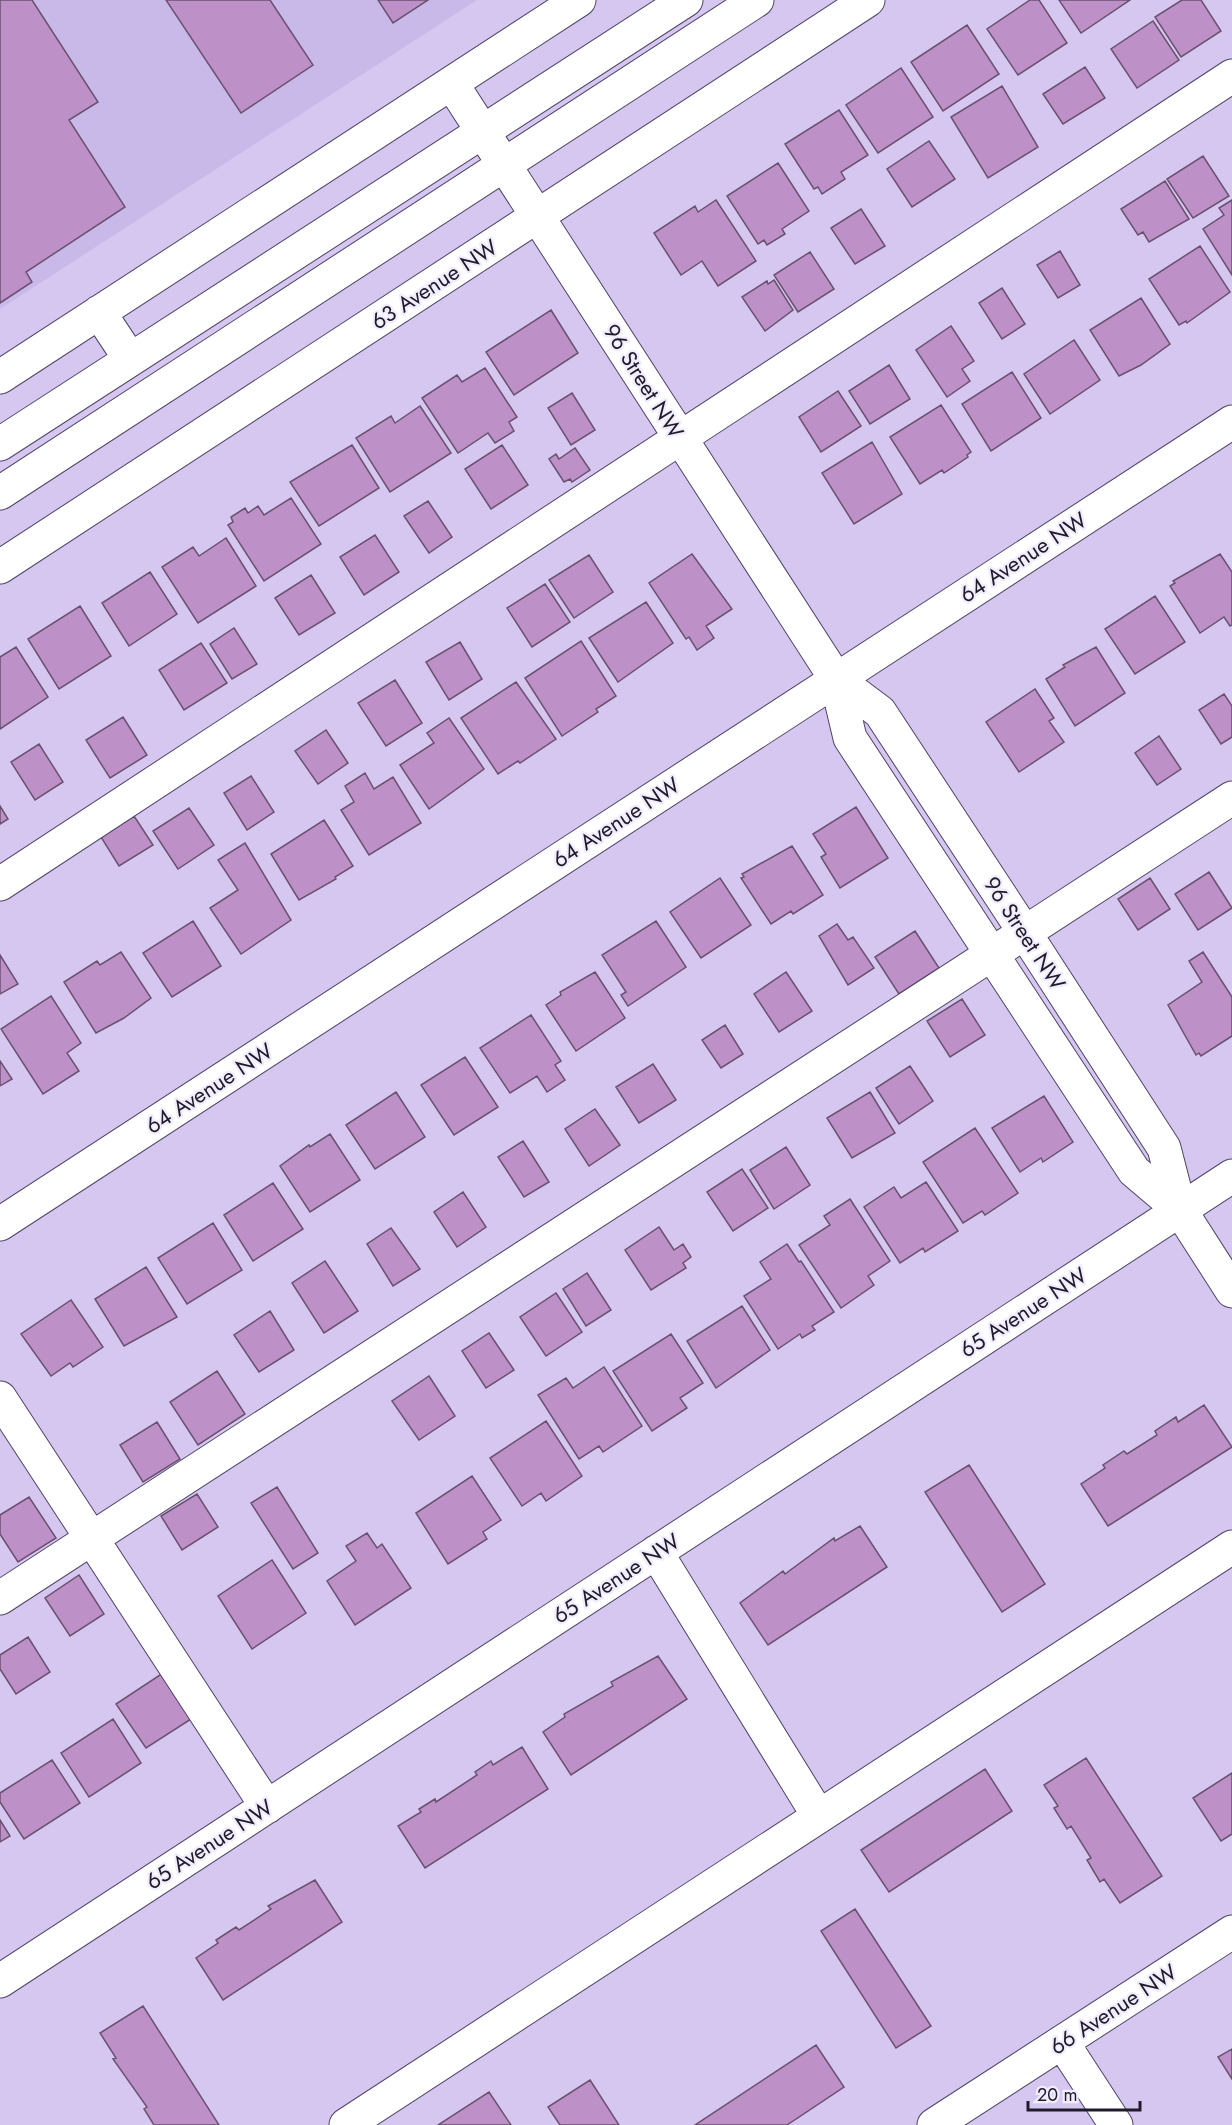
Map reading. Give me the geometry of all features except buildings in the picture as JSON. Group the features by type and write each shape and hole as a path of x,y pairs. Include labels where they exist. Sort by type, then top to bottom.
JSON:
{"street":[{"path":"0,377 579,0"},
{"path":"0,444 484,133 686,0"},
{"path":"0,493 757,0"},
{"name":"63 Avenue NW","path":"0,567 868,0"},
{"path":"0,884 679,436 1232,76"},
{"name":"96 Street NW","path":"452,84 539,215 836,679 850,738 1134,1171 1180,1210 1232,1291"},
{"path":"99,312 130,359"},
{"name":"64 Avenue NW","path":"0,1224 1232,422"},
{"name":"96 Street NW","path":"836,679 880,712 1025,933 1164,1148 1180,1210"},
{"path":"0,1598 1232,798"},
{"name":"65 Avenue NW","path":"0,1981 1232,1176"},
{"path":"0,1398 267,1807"},
{"path":"346,2125 1232,1547"},
{"path":"656,1552 818,1815"},
{"name":"66 Avenue NW","path":"934,2125 1232,1932"},
{"path":"1062,2042 1116,2125"}],"shaded area":[{"path":"0,0 477,0 0,309"}]}
